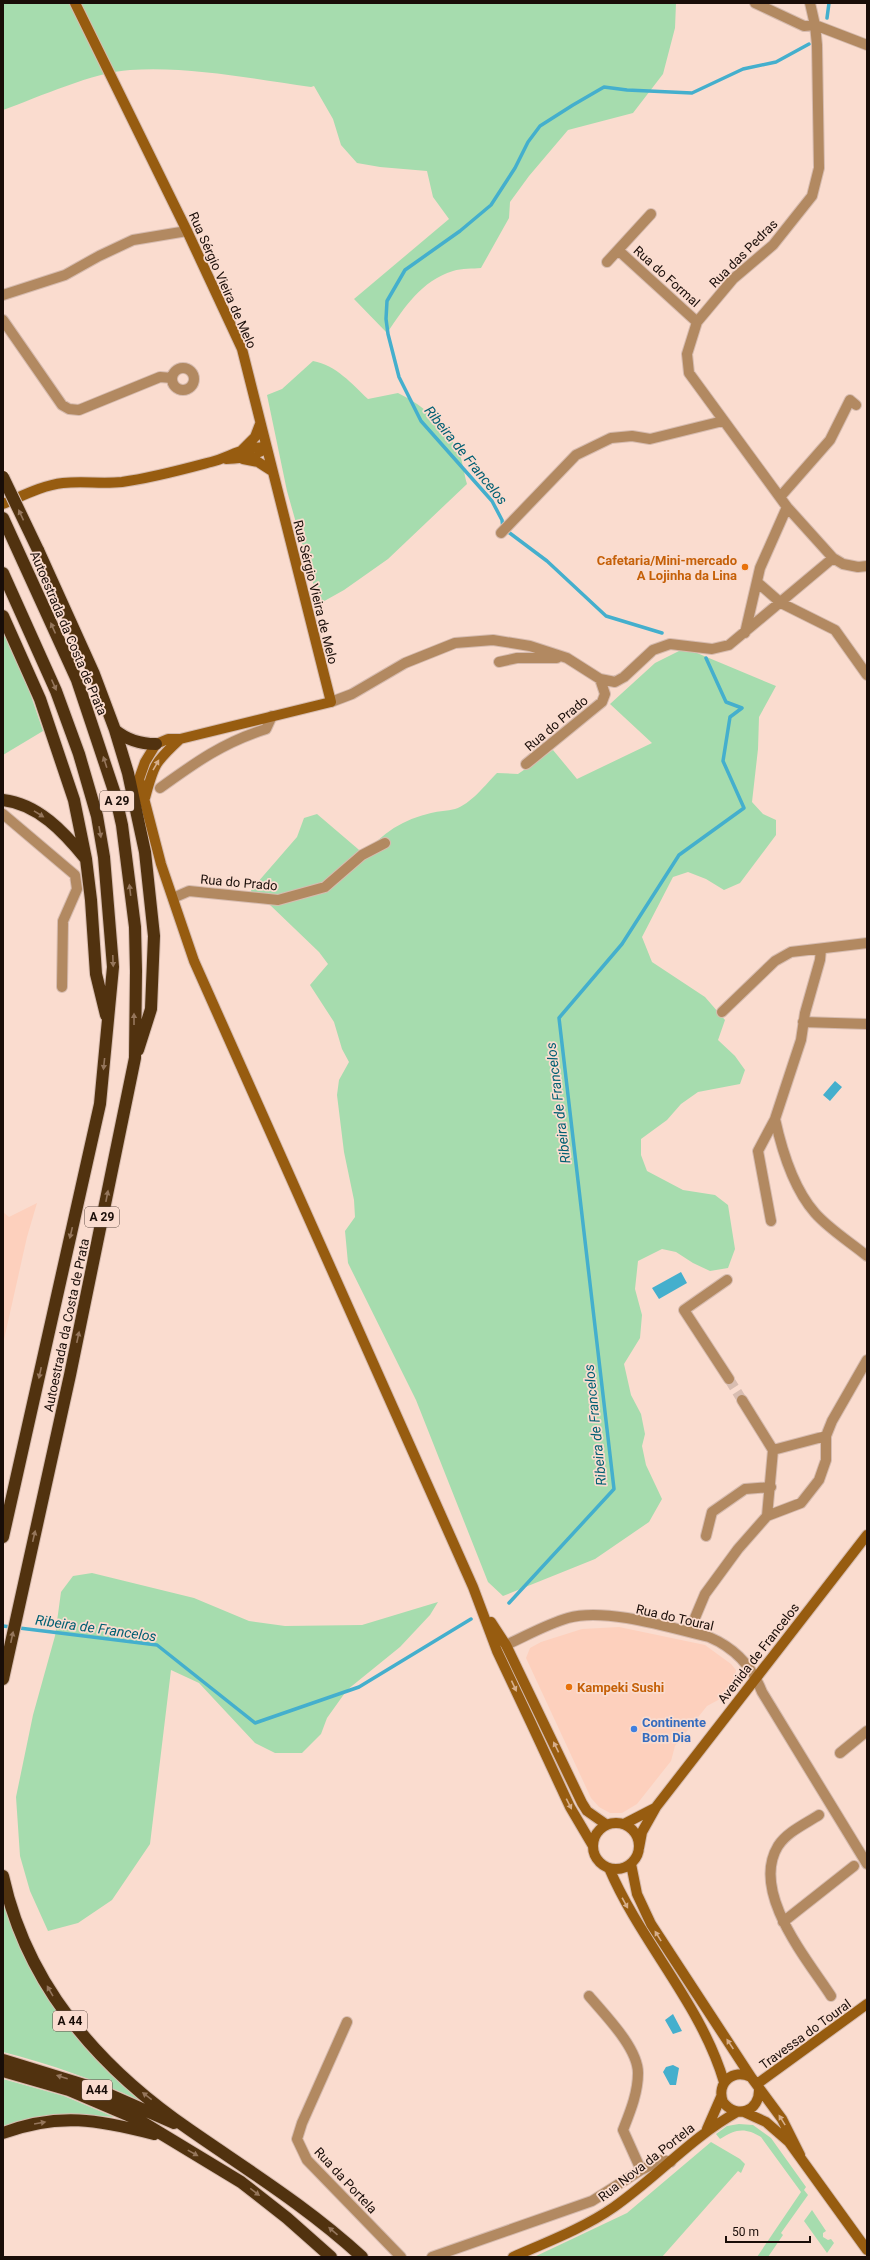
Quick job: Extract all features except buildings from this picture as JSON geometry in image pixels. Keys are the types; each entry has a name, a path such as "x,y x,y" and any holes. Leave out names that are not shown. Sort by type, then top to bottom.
{"highway":[{"name":"A 29","path":"3,477 94,674 115,730 128,773 145,852 154,936 151,1009 135,1058"},
{"name":"Autoestrada da Costa de Prata","path":"3,518 76,680 116,794 123,832 135,927 135,1058 70,1375 3,1677"},
{"name":"Autoestrada da Costa de Prata","path":"3,573 56,691 79,754 97,816 104,857 113,967 100,1104 3,1537"},
{"name":"A 29","path":"3,616 40,699 54,736 74,800 86,859 91,900 96,974 108,1026"},
{"path":"115,730 123,737 133,741 156,744"},
{"path":"3,800 27,807 50,822 65,834 86,859"},
{"name":"A 44","path":"3,1876 17,1924 33,1961 52,1995 70,2021 108,2063 188,2129 301,2205 362,2257"},
{"name":"A44","path":"3,2060 94,2088 188,2129"},
{"path":"3,2071 69,2090 137,2119 241,2182 331,2257"},
{"path":"3,2133 35,2124 75,2119 119,2124 164,2136"}],"main road":[{"name":"Rua Sérgio Vieira de Melo","path":"75,3 187,231 242,349 331,702"},
{"path":"242,454 255,437 260,424"},
{"path":"3,504 32,491 62,482 120,482 157,476 242,454 256,446 266,448"},
{"path":"242,454 272,471"},
{"path":"331,702 180,739 168,739 156,744 145,762 139,779 140,789 146,798 161,864 194,961 482,1608 497,1650 570,1807 593,1846 597,1860 609,1868 620,1869 631,1864 635,1860 639,1848 636,1834 624,1824 613,1823 607,1825 597,1833 593,1846"},
{"path":"146,798 149,779 156,762 180,739"},
{"name":"Avenida de Francelos","path":"639,1848 642,1832 656,1807 867,1535"},
{"path":"482,1608 506,1645 582,1803 588,1811 607,1825"},
{"name":"Avenida de Francelos","path":"624,1824 656,1807"},
{"path":"631,1864 637,1894 643,1909 659,1937 782,2120 800,2155 867,2250"},
{"path":"609,1868 628,1910 690,2008 713,2048 724,2082 721,2097 727,2107 754,2115 774,2128 800,2155"},
{"name":"Travessa do Toural","path":"756,2083 866,2004"},
{"path":"724,2082 734,2075 746,2074 756,2083 760,2095 755,2106 740,2112"},
{"name":"Rua Nova da Portela","path":"707,2130 721,2097"},
{"name":"Rua Nova da Portela","path":"513,2257 552,2240 613,2207 671,2162 707,2130 740,2112"}],"street":[{"path":"755,3 804,26 815,25 867,45"},
{"name":"Rua das Pedras","path":"810,3 815,25 819,168 812,196 773,245 732,279 697,322 687,354 689,373 787,507 833,558 843,564 858,567 867,566"},
{"name":"Rua do Formal","path":"606,262 651,214"},
{"path":"3,295 64,275 133,240 187,231"},
{"name":"Rua do Formal","path":"618,250 697,322"},
{"path":"3,320 62,405 69,409 79,410 160,377 172,378"},
{"path":"780,497 830,440 850,400 856,405"},
{"path":"504,529 576,455 611,438 632,436 650,439 723,421"},
{"path":"745,633 760,568 787,507"},
{"path":"331,702 352,694 405,663 455,644 493,640 530,646 566,658 600,679 615,682 624,677 653,650 670,644 712,649 729,645 833,558"},
{"path":"757,582 781,603 836,630 867,675"},
{"path":"499,662 517,658 566,658"},
{"name":"Rua do Prado","path":"526,764 602,702 605,694 600,679"},
{"path":"160,788 213,750 245,736 266,729 272,716"},
{"path":"3,814 75,875 77,889 64,921 62,987"},
{"name":"Rua do Prado","path":"173,898 189,890 278,900 325,887 362,856 385,843"},
{"path":"722,1012 775,961 791,952 867,943"},
{"path":"771,1221 758,1151 775,1120 801,1040 803,1022 820,960 821,948"},
{"path":"803,1022 867,1024"},
{"path":"775,1120 779,1139 800,1191 815,1213 867,1256"},
{"path":"727,1280 684,1310 729,1379"},
{"path":"689,1632 705,1594 738,1549 767,1516 801,1502 819,1480 826,1460 826,1436 832,1421 867,1360"},
{"path":"742,1400 773,1450 771,1487 767,1516"},
{"path":"773,1450 826,1436"},
{"path":"706,1536 712,1512 745,1489 771,1487"},
{"name":"Rua do Toural","path":"506,1645 568,1618 587,1615 645,1622 689,1632 718,1641 744,1660 756,1677 762,1692 867,1864"},
{"path":"840,1753 867,1731"},
{"path":"819,1814 787,1836 778,1847 771,1866 771,1883 783,1922 831,1996"},
{"path":"783,1922 854,1866"},
{"path":"589,1996 630,2047 638,2072 635,2098 623,2130 641,2170"},
{"name":"Rua da Portela","path":"347,2022 302,2123 297,2139 307,2160 401,2257"},
{"path":"432,2257 592,2201 641,2170 662,2160 671,2162"}],"shaded area":[{"path":"37,1203 27,1237 3,1344 3,1212 9,1217"},
{"path":"619,1627 705,1645 731,1664 736,1670 734,1681 720,1699 707,1706 675,1746 671,1761 637,1804 622,1813 610,1813 599,1807 591,1798 526,1658 530,1648 541,1642 582,1629"}],"green space":[{"path":"3,3 676,3 675,28 663,74 633,113 568,130 529,176 510,202 509,218 481,268 456,270 442,275 432,281 407,305 387,333 354,299 449,219 433,197 427,171 380,167 357,163 341,145 333,119 314,86 311,87 244,77 175,70 130,70 100,75 83,80 3,110"},
{"path":"313,361 321,363 336,371 350,381 368,399 398,393 408,398 426,411 448,434 454,443 459,453 467,484 388,559 344,590 319,604 287,491 267,395 282,389"},
{"path":"3,632 27,684 43,731 3,755"},
{"path":"685,648 776,686 759,717 758,749 752,802 763,814 776,820 776,835 740,883 724,890 706,879 688,872 673,877 642,937 652,962 705,997 725,1020 718,1040 735,1056 745,1070 740,1084 698,1092 681,1104 667,1120 641,1139 641,1155 647,1171 683,1190 715,1195 728,1205 735,1249 728,1268 710,1271 693,1263 676,1252 662,1249 638,1261 635,1289 642,1315 640,1338 624,1364 631,1395 641,1414 645,1434 642,1446 646,1465 662,1499 649,1522 595,1559 503,1596 488,1582 416,1400 348,1263 345,1231 355,1217 354,1200 344,1152 337,1095 339,1080 349,1062 342,1049 334,1022 310,985 328,964 319,952 269,904 253,900 251,890 297,837 304,818 317,814 365,855 378,840 402,823 434,812 461,807 478,794 497,773 518,774 553,750 577,779 652,743 610,704 655,663"},
{"path":"92,1573 194,1598 249,1621 285,1626 362,1625 438,1602 430,1615 400,1647 347,1690 327,1718 321,1734 302,1753 275,1753 255,1743 199,1683 171,1670 150,1844 112,1900 78,1923 48,1931 30,1891 20,1856 16,1797 33,1715 55,1636 61,1592 73,1576"},
{"path":"3,1897 18,1939 36,1980 52,2005 83,2044 143,2102 74,2074 3,2052"},
{"path":"3,2079 64,2096 114,2117 74,2114 44,2116 3,2128"},
{"path":"739,2124 753,2125 771,2138 806,2187 804,2190 808,2195 781,2233 783,2235 768,2257 757,2257 801,2192 761,2137 750,2132 740,2130 730,2133 720,2139 716,2134 727,2126"},
{"path":"711,2142 740,2159 745,2164 741,2173 738,2171 662,2257 534,2257 627,2213"},
{"path":"812,2210 826,2231 823,2233 823,2237 828,2240 831,2239 834,2243 827,2253 804,2221"}],"water":[{"path":"835,1081 842,1087 830,1101 823,1095"},
{"path":"681,1272 687,1283 659,1299 652,1288"},
{"path":"673,2014 682,2031 673,2034 665,2020"},
{"path":"673,2065 679,2068 676,2085 670,2085 663,2072 666,2067"}],"waterway":[{"name":"Ribeira de Francelos","path":"827,18 829,3"},
{"name":"Ribeira de Francelos","path":"662,633 606,616 547,561 503,528 502,520 492,501 421,421 399,377 388,334 386,319 387,301 405,270 460,231 491,205 515,168 528,142 540,126 573,105 604,87 627,90 692,93 743,69 776,62 809,44"},
{"name":"Ribeira de Francelos","path":"509,1603 614,1489 559,1018 622,944 679,855 744,808 723,761 730,717 742,708 726,702 706,658"},
{"name":"Ribeira de Francelos","path":"3,1626 157,1645 255,1723 359,1687 471,1619"}],"tunnel":[{"path":"729,1379 742,1400"}],"place":[{"name":"Cafetaria/Mini-mercado A Lojinha da Lina","path":"745,567"},
{"name":"Kampeki Sushi","path":"569,1687"},
{"name":"Continente Bom Dia","path":"634,1729"}]}
